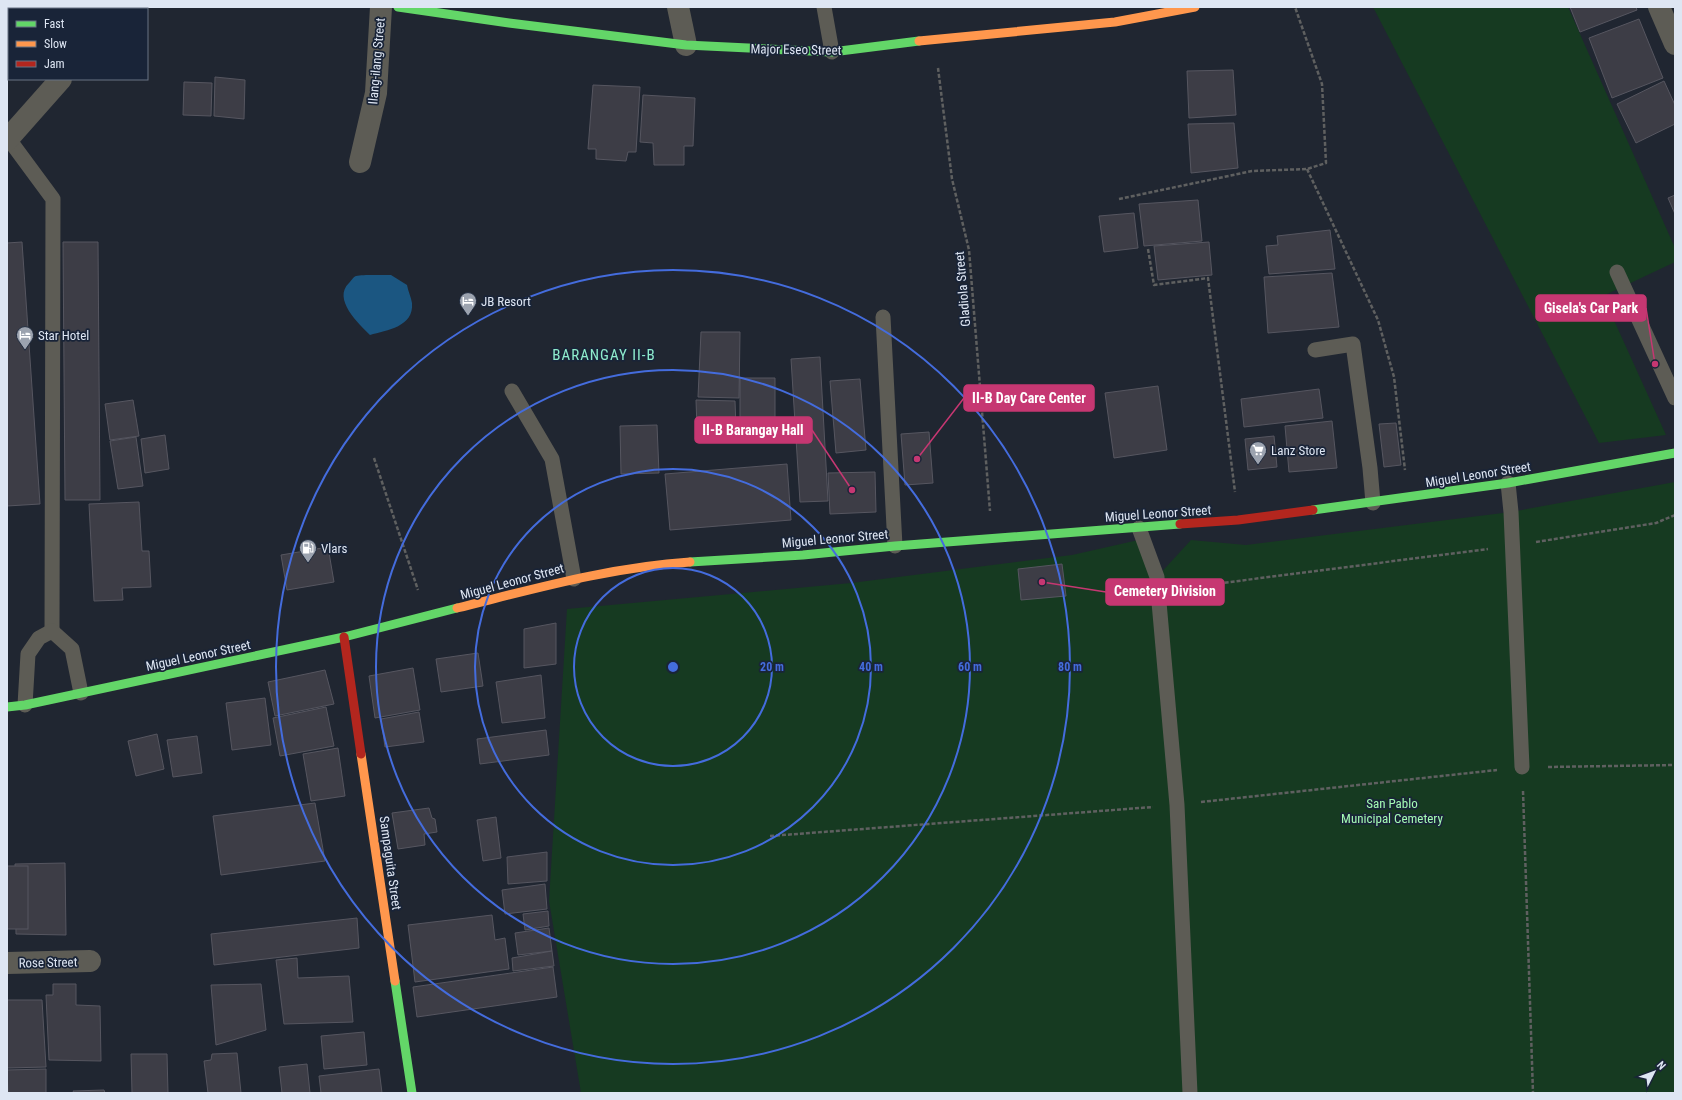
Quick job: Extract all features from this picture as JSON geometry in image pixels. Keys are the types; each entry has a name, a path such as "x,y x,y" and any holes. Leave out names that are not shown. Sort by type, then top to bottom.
{"street":[{"name":"Ilang-ilang Street","path":"360,162 376,93 381,7"},
{"name":"Major Eseo Street","path":"398,7 509,23 686,44 832,52 1115,22 1194,7"},
{"path":"678,7 686,44"},
{"path":"1659,7 1675,44"},
{"path":"8,139 60,80"},
{"name":"Miguel Leonor Street","path":"7,707 25,705 344,637 574,579 659,564 803,555 895,546 1238,520 1508,483 1675,453"},
{"name":"Sampaguita Street","path":"344,637 412,1093"},
{"name":"Rose Street","path":"7,963 90,961"}],"lane":[{"path":"824,7 832,52"},
{"path":"8,139 53,199 52,631 72,649 81,693"},
{"path":"1617,272 1675,398"},
{"path":"883,317 895,546"},
{"path":"1316,350 1353,344 1370,468 1373,502"},
{"path":"512,391 552,459 574,579"},
{"path":"1508,483 1522,767"},
{"path":"1139,528 1157,577 1178,805 1190,1093"},
{"path":"25,705 28,654 39,638 52,631"}],"path":[{"path":"1119,199 1252,171 1307,169 1326,163 1322,84 1295,7"},
{"name":"Gladiola Street","path":"935,40 952,179 969,250 992,539"},
{"path":"1148,249 1154,286 1208,278 1238,520"},
{"path":"374,458 427,617"},
{"path":"1158,591 1512,546 1656,523 1675,515"},
{"path":"770,836 1178,805 1522,767 1675,765"},
{"path":"1522,767 1533,1093"}],"green space":[{"path":"1373,7 1568,7 1675,248 1675,262 1603,296 1666,435 1599,443"},
{"name":"San Pablo Municipal Cemetery","path":"1675,482 1675,1093 581,1093 549,901 567,609 851,583 1072,555 1143,539 1157,577 1191,540 1246,545 1511,512"}],"water":[{"path":"359,275 391,275 407,285 412,303 409,317 398,326 370,335 354,318 345,304 345,289 354,277"}],"building":[{"path":"1570,7 1636,7 1637,10 1580,32"},
{"path":"1639,19 1663,78 1612,98 1589,38"},
{"path":"1233,70 1236,115 1189,118 1187,71"},
{"path":"215,77 245,80 244,119 214,116"},
{"path":"1664,81 1675,105 1675,124 1636,143 1617,104"},
{"path":"184,82 212,83 211,116 183,115"},
{"path":"593,85 640,87 636,152 628,152 626,161 596,159 596,149 588,149"},
{"path":"643,95 695,98 693,146 684,146 684,165 654,165 653,143 640,142"},
{"path":"1234,123 1238,168 1191,173 1188,124"},
{"path":"1675,195 1675,214 1668,198"},
{"path":"1198,200 1202,241 1144,246 1139,204"},
{"path":"1134,213 1138,248 1104,252 1099,216"},
{"path":"1330,230 1335,269 1269,274 1266,246 1278,245 1277,236"},
{"path":"22,242 40,504 7,506 7,243"},
{"path":"63,242 98,242 100,500 65,500"},
{"path":"1209,242 1212,275 1158,280 1154,246"},
{"path":"1332,273 1339,327 1268,333 1264,277"},
{"path":"701,332 740,332 739,398 698,397"},
{"path":"820,357 828,501 800,502 791,359"},
{"path":"740,378 775,378 775,434 740,436"},
{"path":"860,379 866,450 836,453 830,381"},
{"path":"1158,386 1167,450 1114,458 1105,393"},
{"path":"1319,389 1323,418 1244,427 1241,399"},
{"path":"133,400 139,436 110,440 105,404"},
{"path":"696,400 735,401 736,428 697,428"},
{"path":"1332,421 1337,468 1289,472 1285,426"},
{"path":"1396,423 1401,465 1384,467 1379,424"},
{"path":"657,425 659,473 621,474 620,426"},
{"path":"929,432 933,483 905,485 901,434"},
{"path":"165,435 169,469 145,473 141,439"},
{"path":"1274,436 1277,467 1248,470 1245,439"},
{"path":"136,437 143,486 118,489 110,441"},
{"path":"787,464 791,520 670,530 665,474"},
{"path":"875,472 876,512 830,514 828,473"},
{"path":"139,502 142,551 149,551 151,587 122,588 123,600 94,601 89,504"},
{"path":"328,547 334,582 287,590 281,555"},
{"path":"1062,564 1066,596 1021,600 1018,569"},
{"path":"556,623 556,664 524,668 524,629"},
{"path":"478,653 483,686 441,692 436,659"},
{"path":"413,668 420,710 375,718 369,676"},
{"path":"325,670 334,704 275,716 268,682"},
{"path":"541,675 545,718 502,723 496,682"},
{"path":"265,698 271,745 232,750 226,703"},
{"path":"326,707 334,746 280,756 273,718"},
{"path":"419,712 424,742 385,747 381,719"},
{"path":"546,730 549,755 480,764 477,739"},
{"path":"157,734 164,769 136,776 128,741"},
{"path":"197,736 202,773 173,777 167,740"},
{"path":"338,748 345,796 311,801 303,754"},
{"path":"315,803 325,861 221,875 213,816"},
{"path":"429,808 432,818 435,819 437,832 424,834 425,845 398,849 392,813"},
{"path":"496,817 501,858 483,861 477,820"},
{"path":"547,852 547,881 508,884 507,857"},
{"path":"65,863 66,935 16,934 15,864"},
{"path":"7,866 28,866 28,929 7,929"},
{"path":"545,884 547,909 505,914 502,890"},
{"path":"548,911 549,926 525,930 523,914"},
{"path":"492,915 495,940 505,938 509,969 415,982 408,925"},
{"path":"357,918 359,948 214,965 211,934"},
{"path":"549,928 552,951 518,955 515,933"},
{"path":"552,951 554,966 513,971 512,958"},
{"path":"297,958 298,978 349,976 353,1022 284,1024 276,960"},
{"path":"553,967 557,997 417,1017 413,987"},
{"path":"53,984 76,984 76,1005 100,1006 101,1061 49,1060 46,995 53,995"},
{"path":"261,984 266,1030 216,1045 211,985"},
{"path":"7,1000 42,1000 46,1067 7,1068"},
{"path":"364,1032 367,1065 324,1069 321,1036"},
{"path":"237,1053 241,1093 208,1093 204,1061 211,1060 212,1054"},
{"path":"131,1054 167,1054 168,1093 132,1093"},
{"path":"307,1064 310,1093 282,1093 279,1067"},
{"path":"46,1069 46,1093 8,1093 7,1070"},
{"path":"379,1069 382,1093 321,1093 319,1076"},
{"path":"104,1090 105,1093 74,1093 73,1091"}],"traffic: fast":[{"path":"398,7 509,23 686,45 832,52 919,41"},
{"path":"1313,510 1508,483 1675,453"},
{"path":"690,562 803,555 895,546 1180,524"},
{"path":"7,707 25,705 344,637 457,608"},
{"path":"395,981 412,1093"}],"traffic: slow":[{"path":"919,41 1115,22 1195,7"},
{"path":"457,608 544,586 602,574 690,562"},
{"path":"361,754 395,981"}],"traffic: jam":[{"path":"1180,524 1238,520 1313,510"},
{"path":"344,637 361,754"}],"place":[{"name":"JB Resort","path":"468,316"},
{"name":"Star Hotel","path":"25,350"},
{"name":"Gisela's Car Park","path":"1655,364"},
{"name":"II-B Day Care Center","path":"917,459"},
{"name":"Lanz Store","path":"1258,465"},
{"name":"II-B Barangay Hall","path":"852,490"},
{"name":"Vlars","path":"308,563"},
{"name":"Cemetery Division","path":"1042,582"}],"district":[{"name":"BARANGAY II-B","path":"604,355"}]}
